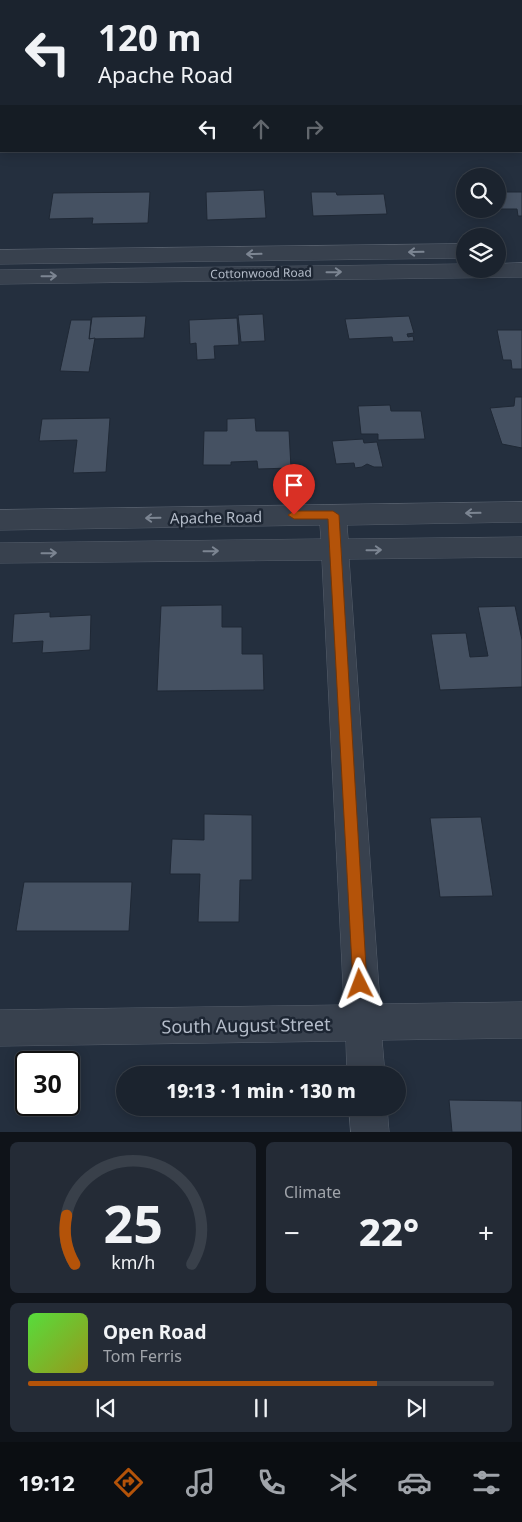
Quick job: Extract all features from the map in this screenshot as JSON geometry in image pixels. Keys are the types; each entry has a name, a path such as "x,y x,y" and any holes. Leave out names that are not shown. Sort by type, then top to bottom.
{"street":[{"name":"Cottonwood Road","path":"0,256 456,251"},
{"path":"506,251 522,251"},
{"name":"Cottonwood Road","path":"0,276 522,270"},
{"name":"Apache Road","path":"0,520 522,512"},
{"path":"333,515 365,1066"},
{"path":"0,553 522,547"},
{"name":"South August Street","path":"0,1028 522,1020"},
{"path":"369,1116 370,1132"}],"building":[{"path":"264,190 266,218 207,220 206,192"},
{"path":"150,192 148,223 92,224 93,218 49,219 53,193"},
{"path":"311,192 336,192 337,195 384,194 387,214 313,216"},
{"path":"506,192 522,192 522,216 518,216 517,209 506,209"},
{"path":"263,314 265,341 241,342 238,315"},
{"path":"146,316 144,338 89,339 92,317"},
{"path":"409,316 414,333 407,334 408,337 413,336 414,341 393,342 392,337 349,339 345,319"},
{"path":"237,318 239,345 214,346 215,359 197,360 196,343 190,344 189,320"},
{"path":"71,320 91,320 89,339 95,338 89,372 60,371"},
{"path":"497,330 522,330 522,369 512,369 511,360 503,360"},
{"path":"515,397 522,397 522,448 502,444 490,408 514,406"},
{"path":"390,405 391,411 421,411 425,439 378,440 378,434 361,434 358,406"},
{"path":"110,418 106,472 73,473 77,440 39,441 42,419"},
{"path":"255,418 256,431 289,431 291,468 258,469 257,461 231,462 231,465 203,465 204,431 227,431 227,419"},
{"path":"363,439 364,443 377,442 383,467 374,467 367,464 355,468 354,463 336,464 332,441"},
{"path":"222,605 222,627 242,627 242,654 263,654 264,690 157,691 161,606"},
{"path":"515,606 522,640 522,687 440,690 431,634 466,633 470,657 488,656 478,607"},
{"path":"50,612 50,617 91,615 90,650 42,653 43,641 12,643 14,614"},
{"path":"204,814 252,815 252,880 240,880 239,922 198,922 200,874 170,874 172,839 204,840"},
{"path":"481,817 493,896 440,897 430,818"},
{"path":"24,882 132,882 129,931 16,931"},
{"path":"449,1100 522,1101 522,1132 452,1132"}],"route":[{"path":"294,515 333,515 360,984"}]}
